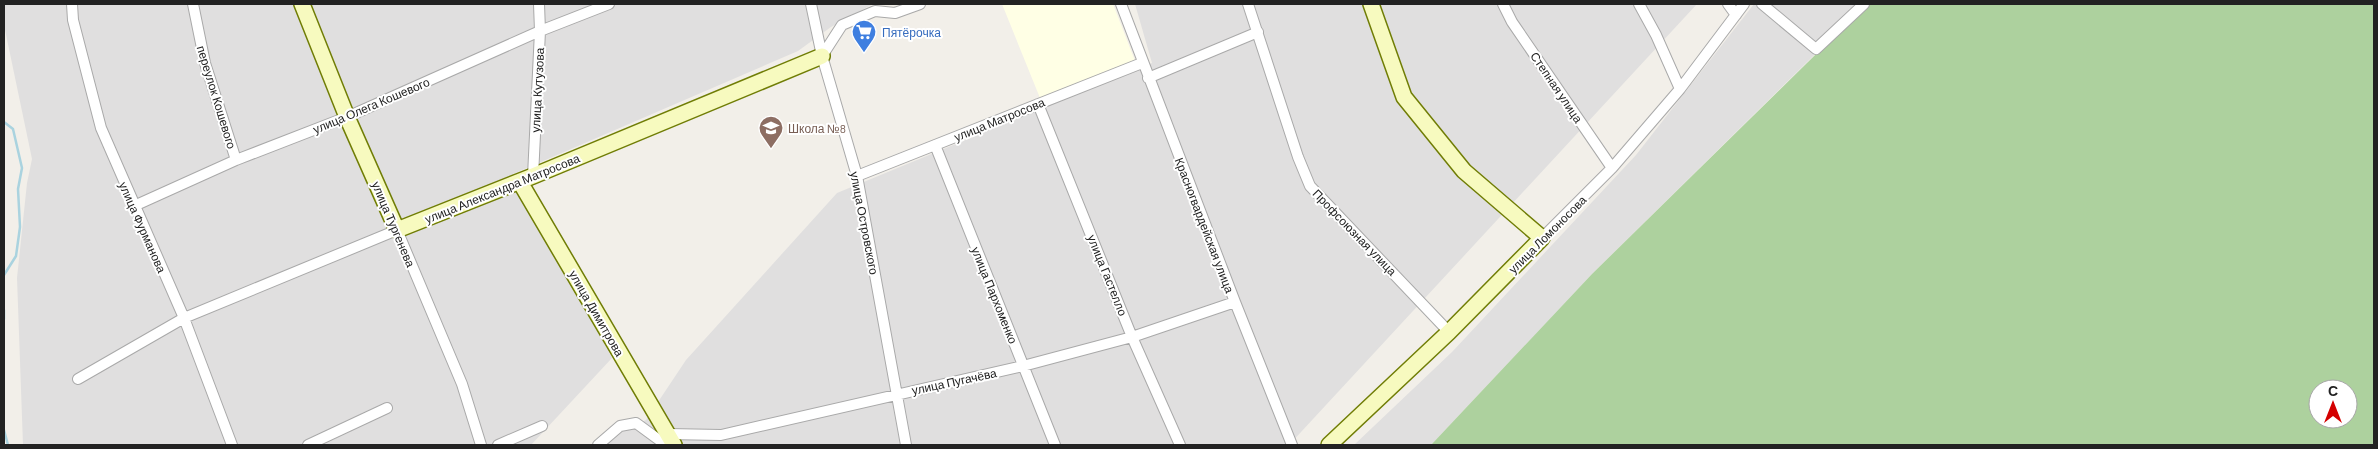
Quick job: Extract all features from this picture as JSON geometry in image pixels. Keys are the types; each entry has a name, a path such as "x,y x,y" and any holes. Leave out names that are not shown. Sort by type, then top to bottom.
{"street":[{"name":"улица Фурманова","path":"72,4 73,20 101,128 184,318 232,445"},
{"name":"переулок Кошевого","path":"193,4 205,63 236,160"},
{"name":"улица Тургенева","path":"302,4 347,117 462,384 481,445"},
{"name":"улица Кутузова","path":"526,179 540,31 539,4"},
{"name":"улица Олега Кошевого","path":"134,206 236,160 347,117 540,31 609,4"},
{"name":"улица Островского","path":"811,4 822,56 857,176 906,445"},
{"path":"822,56 842,26 875,11 895,13 920,4"},
{"name":"Красногвардейская улица","path":"1121,4 1234,302 1292,445"},
{"name":"Профсоюзная улица","path":"1248,4 1298,157 1310,186 1449,332"},
{"path":"1371,4 1404,97 1464,171 1542,238"},
{"name":"Степная улица","path":"1503,4 1512,22 1612,168"},
{"path":"1639,4 1656,35 1680,89"},
{"path":"1728,4 1736,15"},
{"name":"улица Ломоносова","path":"1329,445 1449,332 1612,168 1680,89 1744,4"},
{"path":"1762,4 1816,49 1864,4"},
{"path":"1148,78 1258,32"},
{"name":"улица Александра Матросова","path":"78,379 184,318 822,56"},
{"name":"улица Матросова","path":"857,176 1142,62"},
{"name":"улица Гастелло","path":"1038,104 1132,337 1180,445"},
{"name":"улица Пархоменко","path":"935,145 1055,445"},
{"name":"улица Димитрова","path":"526,179 669,442"},
{"name":"улица Пугачёва","path":"669,442 721,435 1023,366 1132,337 1234,302"},
{"path":"308,445 387,408"},
{"path":"598,445 620,426 636,423 669,442"},
{"path":"498,445 542,426"}],"shaded area":[{"path":"4,4 873,4 831,27 798,51 513,174 612,358 531,445 23,445 17,278 27,183 32,159 4,25"},
{"path":"1002,4 1113,4 1135,61 1040,98"},
{"path":"1135,4 1697,4 1289,445 592,445 646,420 686,360 837,193 1152,63"},
{"path":"1754,4 1863,4 1861,9 1592,274 1431,445 1354,445 1452,352 1636,155"}],"green space":[{"path":"1867,4 2374,4 2374,445 1431,445 1592,274"}],"waterway":[{"path":"4,122 13,129 22,168 18,189 20,227 16,256 4,275"},
{"path":"4,310 4,319"},
{"path":"4,430 8,445"}],"place":[{"name":"Пятёрочка","path":"864,53"},
{"name":"Школа №8","path":"771,149"}]}
